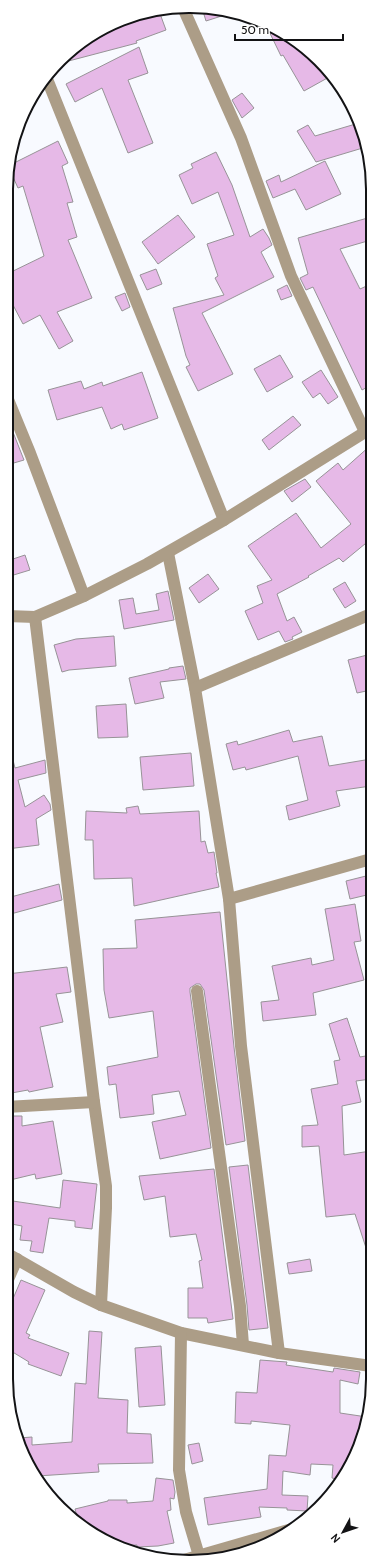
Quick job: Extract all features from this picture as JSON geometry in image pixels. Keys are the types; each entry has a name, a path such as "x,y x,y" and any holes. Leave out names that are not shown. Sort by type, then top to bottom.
{"street":[{"path":"185,13 241,138 291,276 366,426"},
{"path":"49,83 224,520"},
{"path":"13,412 84,596"},
{"path":"13,616 35,617 84,596 168,552 224,520 366,431"},
{"path":"168,552 196,688 229,900 240,1046 279,1353"},
{"path":"196,688 366,616"},
{"path":"35,617 94,1102 106,1186 101,1305"},
{"path":"229,900 366,861"},
{"path":"197,991 238,1298 243,1346"},
{"path":"13,1107 94,1102"},
{"path":"13,1257 74,1292 101,1305 181,1333 279,1353 366,1365"},
{"path":"13,1268 17,1259"},
{"path":"181,1333 179,1470 186,1512 198,1555"},
{"path":"216,1553 270,1536"}],"building":[{"path":"204,13 222,16 206,21"},
{"path":"161,15 166,30 136,41 137,43 69,61 82,49 111,31 133,22"},
{"path":"269,32 297,49 327,78 304,91 283,55 281,56"},
{"path":"139,47 148,73 128,80 153,143 128,153 102,88 75,102 66,84"},
{"path":"242,93 254,108 242,118 232,100"},
{"path":"308,125 315,136 354,125 361,148 316,162 297,131"},
{"path":"58,141 68,163 62,166 73,202 67,203 77,237 68,240 92,298 57,312 73,341 59,349 40,315 23,324 13,305 13,271 44,256 23,186 18,188 13,177 15,162"},
{"path":"216,152 232,185 250,237 263,229 269,238 272,245 261,252 274,277 202,313 233,374 198,391 186,367 190,365 186,356 173,308 224,295 215,278 218,276 207,244 234,235 218,192 192,204 179,175 193,168 191,164"},
{"path":"325,161 341,194 306,210 295,189 273,198 266,181 279,175 281,182"},
{"path":"178,215 195,237 158,264 142,242"},
{"path":"366,218 366,241 340,249 360,289 366,286 366,388 362,390 313,287 306,290 300,278 308,274 298,238"},
{"path":"156,269 162,284 147,290 140,275"},
{"path":"287,285 292,296 281,300 277,290"},
{"path":"125,293 130,307 122,311 115,297"},
{"path":"280,355 293,377 267,392 254,369"},
{"path":"321,370 338,397 328,404 320,393 313,398 302,382"},
{"path":"142,372 158,418 124,430 122,424 111,429 102,407 57,420 48,390 81,381 84,389 102,382 103,386"},
{"path":"293,416 301,425 269,450 262,440"},
{"path":"13,432 24,460 13,463"},
{"path":"366,449 366,543 343,562 339,558 308,576 309,577 277,594 287,621 294,617 302,632 292,637 293,639 285,642 279,631 258,640 245,611 263,603 257,586 272,580 248,546 296,513 321,548 351,524 316,481 338,463 343,470"},
{"path":"305,479 311,487 292,502 284,491"},
{"path":"25,555 30,570 13,575 13,559"},
{"path":"208,574 219,589 199,603 189,588"},
{"path":"345,582 356,601 345,608 333,589"},
{"path":"168,591 174,620 124,629 119,600 133,598 136,614 159,610 156,594"},
{"path":"114,636 116,666 69,670 62,672 54,645 76,639"},
{"path":"366,655 366,691 357,693 348,660"},
{"path":"183,666 186,679 160,682 164,698 135,704 129,678"},
{"path":"126,704 128,737 98,738 96,706"},
{"path":"289,730 293,742 322,736 329,766 366,760 366,787 336,791 340,806 289,820 286,806 308,800 298,756 246,770 245,767 233,770 226,744 237,741 238,745"},
{"path":"191,753 194,786 143,790 140,757"},
{"path":"13,760 15,768 45,760 46,773 18,780 25,807 44,795 50,804 51,810 36,819 39,845 13,848"},
{"path":"138,806 140,814 199,811 201,842 205,841 208,853 214,852 219,887 134,906 132,878 94,879 93,840 85,840 86,811 127,813 126,808"},
{"path":"366,876 366,895 350,899 346,881"},
{"path":"59,884 62,900 13,913 13,896"},
{"path":"355,904 361,941 354,942 364,980 313,993 316,1015 263,1021 261,1002 279,1000 272,966 311,958 312,965 334,960 325,909"},
{"path":"220,912 245,1141 226,1145 204,990 200,984 196,984 190,988 190,992 211,1148 160,1159 152,1122 186,1115 179,1091 152,1095 154,1114 120,1118 116,1084 109,1085 107,1067 158,1057 153,1011 109,1018 104,990 103,949 137,948 135,920"},
{"path":"67,967 71,992 56,994 63,1022 40,1027 53,1087 29,1092 28,1090 13,1093 13,973"},
{"path":"347,1018 360,1057 366,1056 366,1080 356,1081 361,1102 342,1106 344,1155 366,1152 366,1248 355,1214 326,1217 319,1146 302,1147 302,1126 318,1125 311,1089 338,1084 334,1061 340,1060 329,1024"},
{"path":"13,1116 22,1116 22,1126 53,1121 62,1174 36,1179 35,1174 13,1179"},
{"path":"248,1165 268,1328 249,1330 229,1167"},
{"path":"214,1169 233,1319 208,1323 207,1318 188,1318 188,1288 203,1288 199,1261 202,1260 196,1234 170,1237 165,1196 144,1200 139,1176"},
{"path":"63,1180 97,1184 92,1229 75,1227 75,1221 49,1218 43,1253 30,1251 32,1241 20,1240 22,1226 13,1224 13,1201 60,1208"},
{"path":"310,1259 312,1271 289,1274 287,1263"},
{"path":"21,1280 45,1290 26,1333 30,1335 28,1338 69,1353 61,1376 28,1364 29,1362 13,1352 13,1299"},
{"path":"89,1331 102,1332 98,1398 128,1400 127,1433 151,1434 153,1463 98,1464 99,1472 42,1476 31,1457 23,1438 32,1437 32,1445 72,1442 75,1383 86,1384"},
{"path":"161,1346 165,1405 139,1407 135,1348"},
{"path":"260,1360 287,1362 286,1365 333,1372 334,1368 360,1372 358,1384 340,1380 340,1413 362,1416 353,1446 335,1479 332,1478 333,1465 311,1464 310,1475 283,1471 282,1495 308,1496 306,1511 287,1510 287,1508 259,1507 261,1517 208,1525 204,1498 267,1489 269,1455 286,1456 290,1425 251,1421 251,1424 235,1423 236,1392 257,1393"},
{"path":"199,1443 203,1461 192,1464 188,1445"},
{"path":"156,1478 173,1480 175,1492 174,1499 170,1498 171,1510 167,1511 174,1543 158,1546 137,1547 137,1545 131,1545 111,1537 91,1525 76,1514 75,1509 108,1500 127,1500 127,1503 153,1501"}]}
